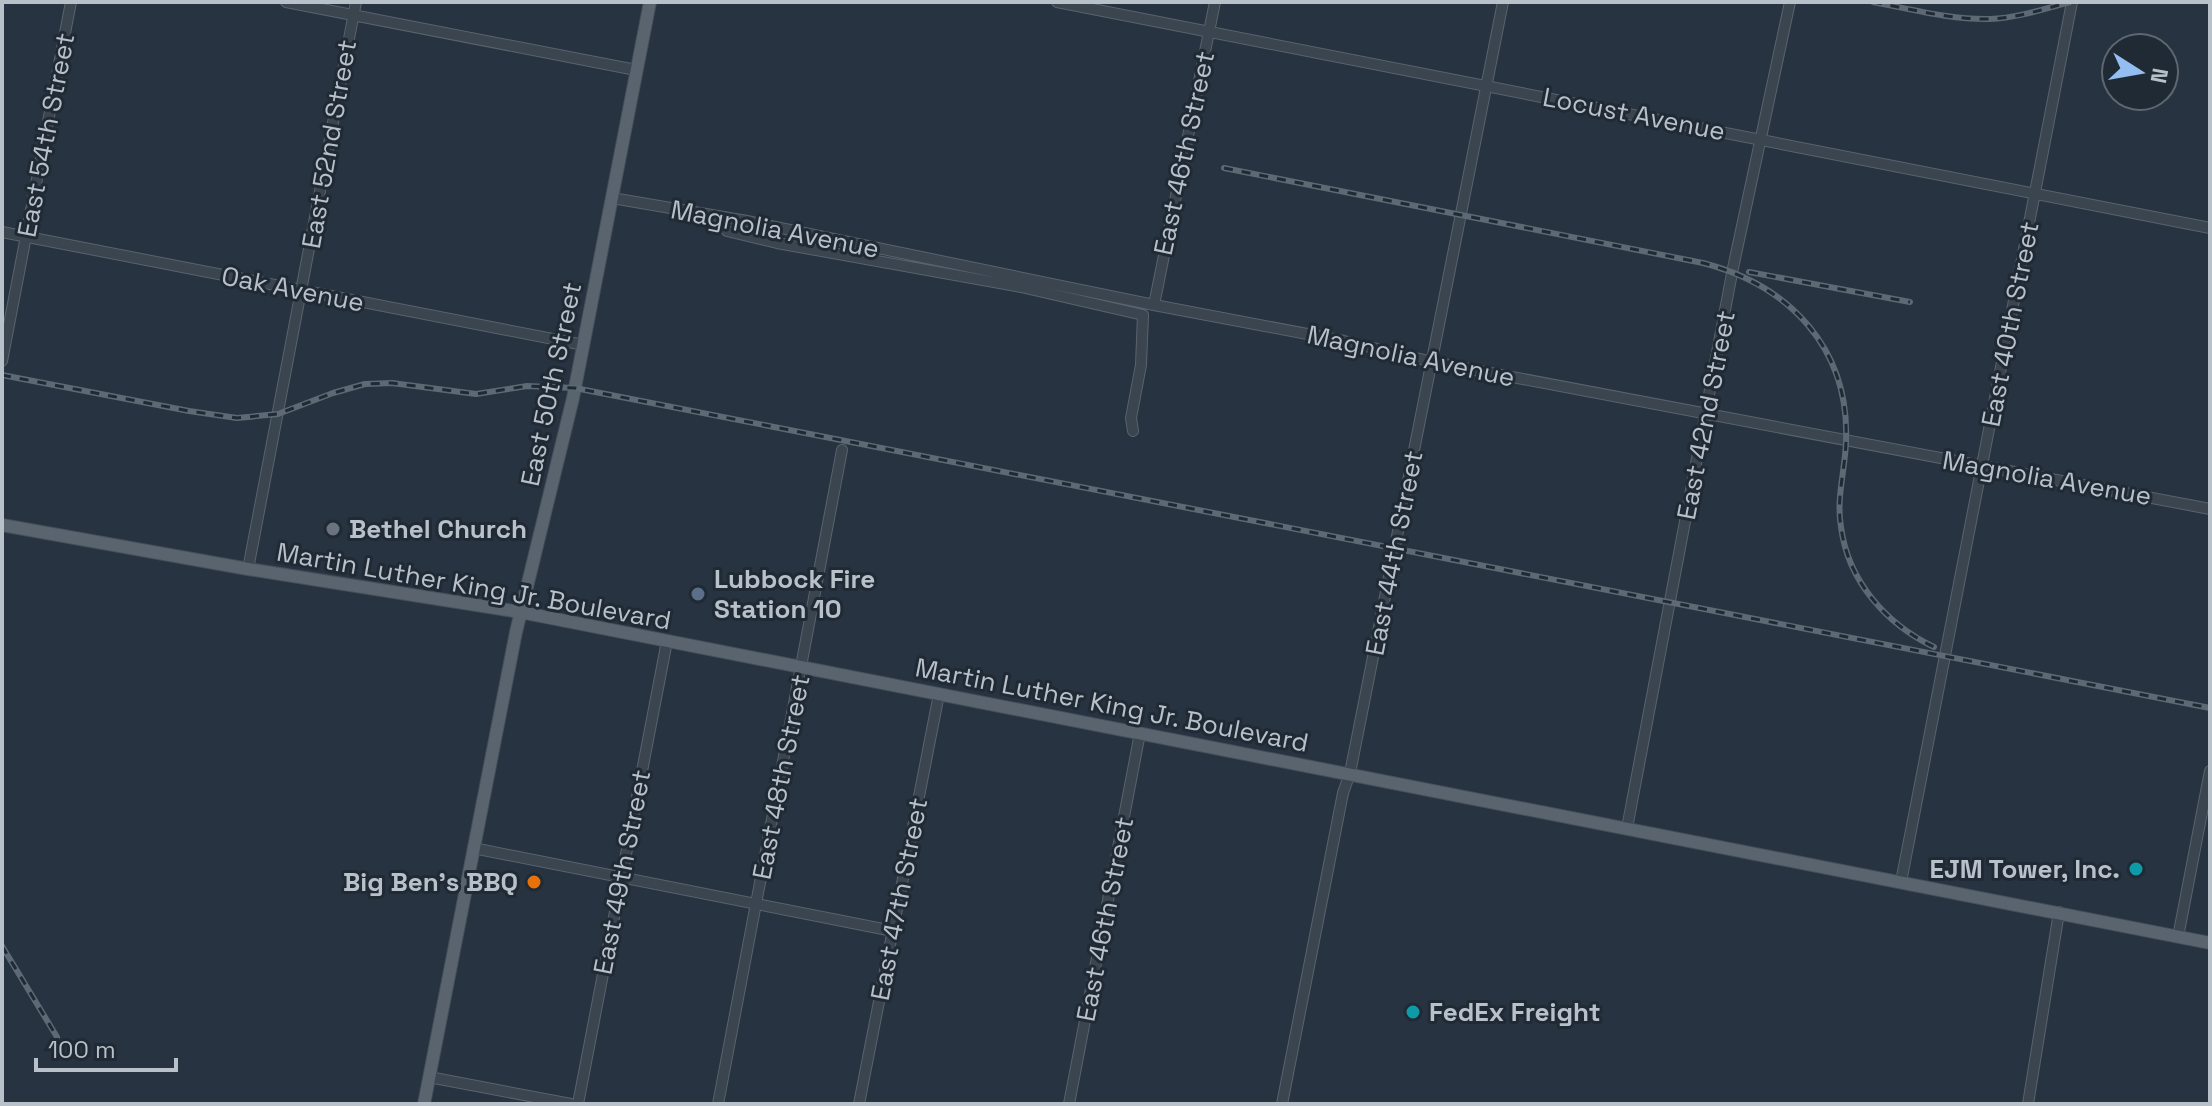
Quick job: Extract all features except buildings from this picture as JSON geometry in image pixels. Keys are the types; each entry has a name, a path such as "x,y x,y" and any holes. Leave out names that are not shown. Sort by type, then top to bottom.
{"main road":[{"name":"East 50th Street","path":"424,1104 520,612 584,345 650,2"},
{"name":"Martin Luther King Jr. Boulevard","path":"2,525 248,569 520,612 2210,943"}],"street":[{"name":"East 54th Street","path":"2,361 71,2"},
{"path":"286,2 636,70"},
{"name":"East 52nd Street","path":"248,569 356,2"},
{"name":"Locust Avenue","path":"1057,2 2210,228"},
{"name":"East 46th Street","path":"1154,305 1215,2"},
{"name":"East 44th Street","path":"1282,1104 1503,2"},
{"name":"East 42nd Street","path":"1627,828 1733,268 1790,2"},
{"name":"East 40th Street","path":"1901,882 2072,2"},
{"name":"Magnolia Avenue","path":"612,198 747,221 1344,341 1433,362 2210,509"},
{"path":"727,231 777,243 1021,287 1143,315 1141,365 1131,418 1133,431"},
{"name":"Oak Avenue","path":"2,232 584,345"},
{"name":"East 48th Street","path":"718,1104 842,450"},
{"name":"East 49th Street","path":"578,1104 667,641"},
{"name":"East 47th Street","path":"859,1104 939,694"},
{"name":"East 46th Street","path":"1069,1104 1140,733"},
{"path":"2178,937 2210,771"},
{"path":"473,848 893,931"},
{"path":"2028,1104 2059,912"},
{"path":"429,1077 571,1104"}],"railway":[{"path":"1873,2 1975,19 2020,15 2070,2"},
{"path":"1224,168 1703,263 1734,273 1762,287 1787,305 1808,326 1825,350 1837,377 1845,408 1846,442 1840,516 1845,547 1852,565 1861,583 1885,613 1934,647"},
{"path":"1749,272 1910,302"},
{"path":"2,375 237,418 278,414 365,384 392,383 476,394 527,386 575,388 2210,708"},
{"path":"2,946 57,1037"}],"place":[{"name":"Bethel Church","path":"333,529"},
{"name":"Lubbock Fire Station 10","path":"698,594"},
{"name":"EJM Tower, Inc.","path":"2136,869"},
{"name":"Big Ben's BBQ","path":"534,882"},
{"name":"FedEx Freight","path":"1413,1012"}]}
